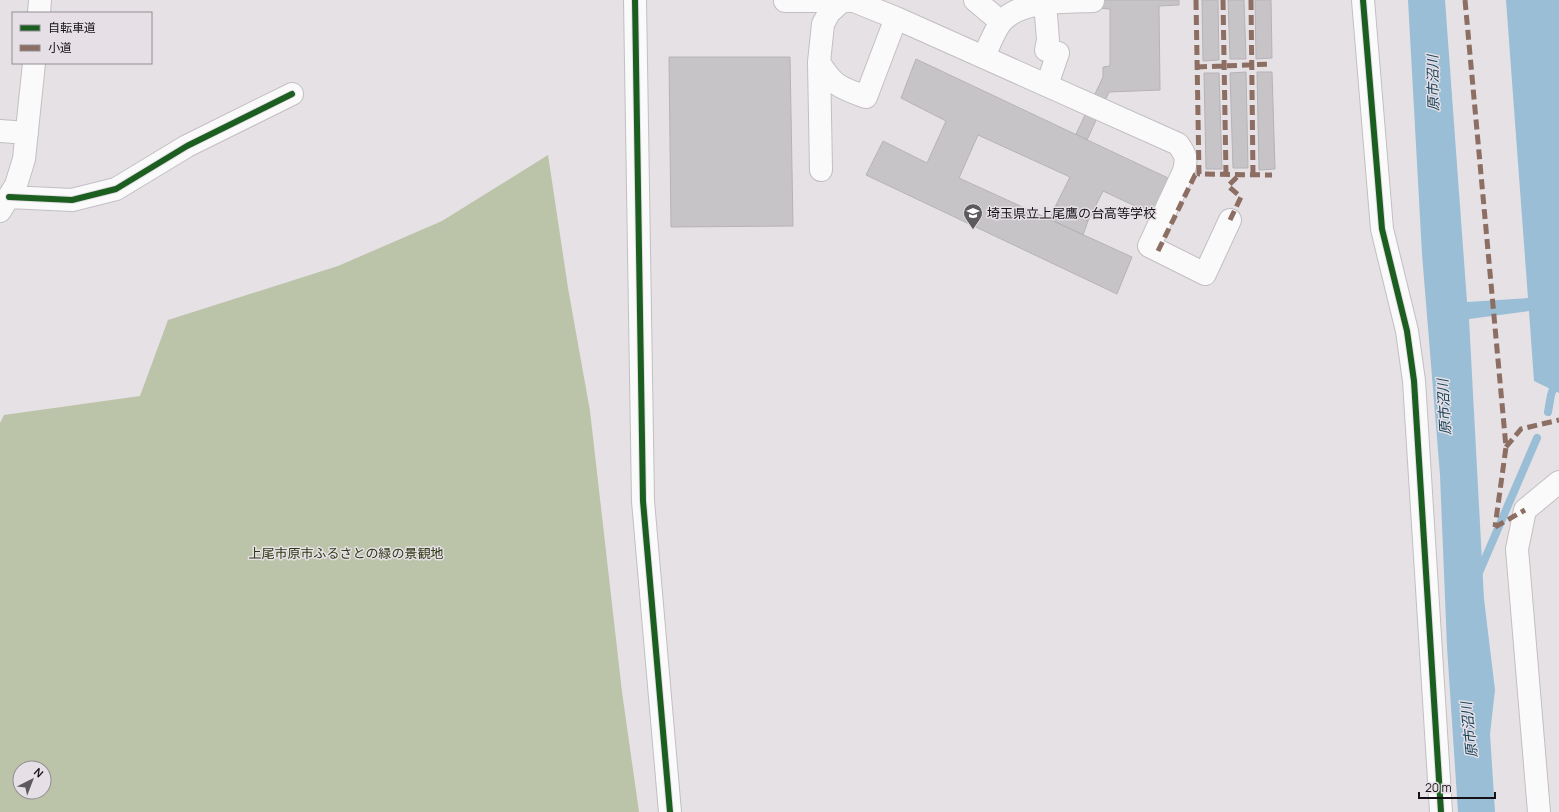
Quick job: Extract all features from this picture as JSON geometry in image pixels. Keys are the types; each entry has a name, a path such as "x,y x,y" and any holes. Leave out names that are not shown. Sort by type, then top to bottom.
{"street":[{"path":"39,12 40,0"},
{"path":"635,0 643,501 670,812"},
{"path":"1363,0 1382,229 1407,331 1414,381 1441,812"},
{"path":"786,1 850,1 896,18 1178,144 1184,152 1187,160 1184,171 1149,246 1205,274 1230,220"},
{"path":"821,170 819,62 823,24 829,13 850,1"},
{"path":"984,57 1001,22 1020,3 1093,1"},
{"path":"981,2 1001,22"},
{"path":"1045,2 1048,40 1046,50 1058,53 1047,85"},
{"path":"819,62 827,76 840,87 866,96 896,18"},
{"path":"4,204 16,185 24,159 34,64"},
{"path":"4,204 72,200 116,189 187,146 292,94"},
{"path":"0,131 27,133"},
{"path":"1539,812 1517,549 1525,510 1559,482"}],"green space":[{"name":"上尾市原市ふるさとの緑の景観地","path":"548,155 568,288 590,411 622,692 639,812 0,812 0,423 4,415 140,396 168,320 338,266 442,221"}],"water":[{"name":"原市沼川","path":"1408,0 1445,0 1467,302 1528,298 1506,0 1559,0 1559,393 1534,381 1529,311 1469,319 1484,599 1495,690 1490,734 1495,812 1458,812 1447,647 1440,475 1422,254"}],"building":[{"path":"1097,0 1179,0 1179,5 1159,6 1160,90 1109,92 1087,140 1076,134 1103,77 1103,67 1110,66 1110,9 1097,8"},
{"path":"1202,0 1218,0 1219,60 1203,61"},
{"path":"1228,0 1244,0 1246,59 1230,59"},
{"path":"1255,0 1271,0 1272,58 1256,59"},
{"path":"669,57 790,57 793,226 671,227"},
{"path":"916,59 1168,178 1152,214 1103,191 1088,221 1056,205 1070,177 978,135 959,178 1132,257 1117,294 866,175 883,141 927,163 946,121 901,98"},
{"path":"1246,72 1248,168 1233,168 1230,73"},
{"path":"1257,72 1272,72 1275,169 1259,170"},
{"path":"1204,73 1219,73 1222,169 1206,169"},
{"path":"1056,205 1088,221 1083,235 1050,219"}],"waterway":[{"path":"1548,412 1551,395 1559,371"},
{"path":"1478,575 1537,438"}],"marked path":[{"path":"1196,0 1199,174 1272,175"},
{"path":"1223,0 1226,175"},
{"path":"1251,0 1253,175"},
{"path":"1465,0 1506,447 1495,527"},
{"path":"1197,67 1271,64"},
{"path":"1158,251 1195,175 1199,174"},
{"path":"1230,220 1241,197 1228,186 1239,175"},
{"path":"1506,447 1521,429 1559,420"},
{"path":"1495,527 1525,510"}],"cycle path":[{"path":"635,0 643,501 670,812"},
{"path":"1363,0 1382,229 1407,331 1414,381 1441,812"},
{"path":"9,197 72,200 116,189 187,146 292,94"}],"place":[{"name":"埼玉県立上尾鷹の台高等学校","path":"973,230"}]}
